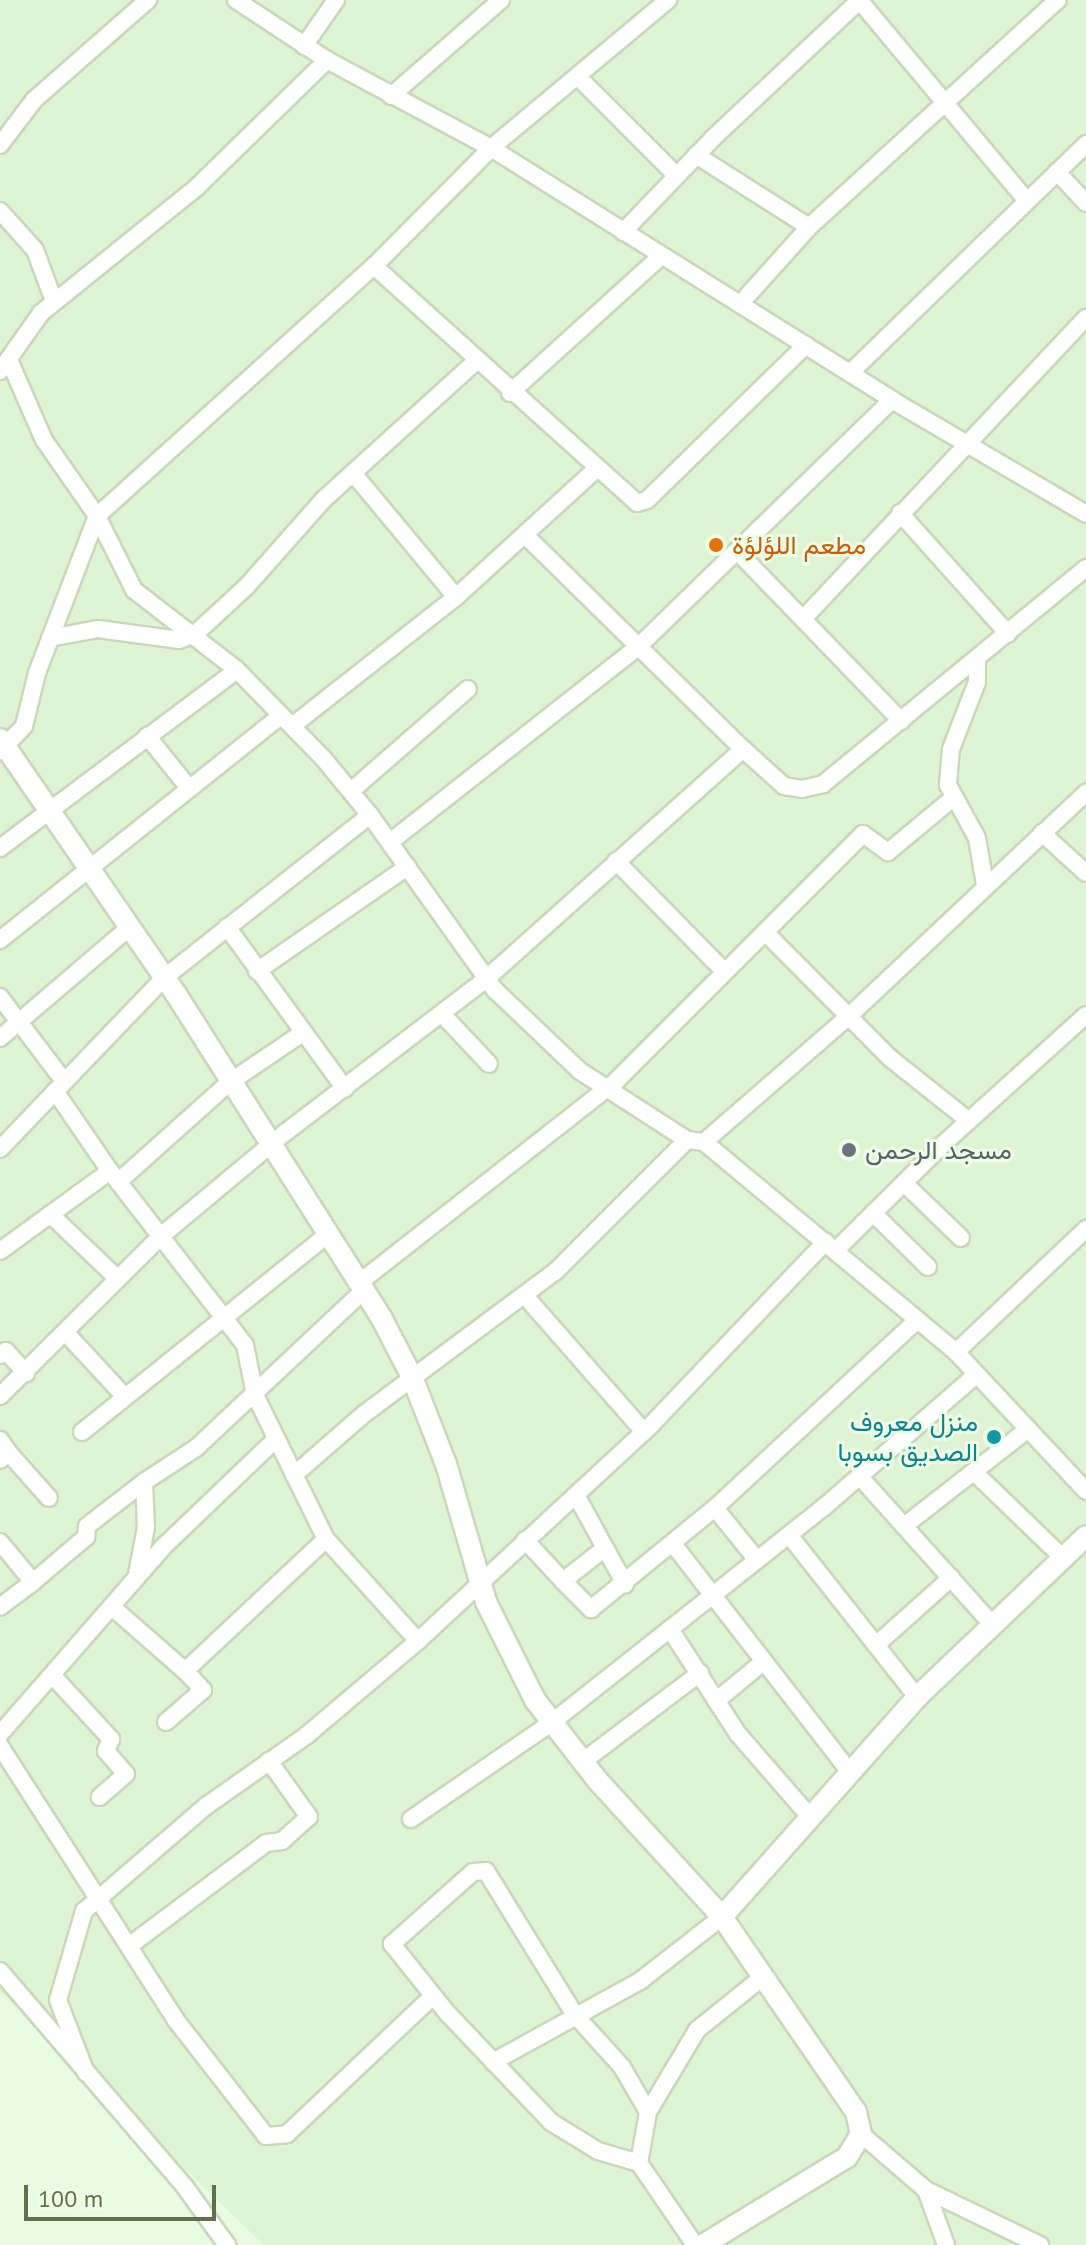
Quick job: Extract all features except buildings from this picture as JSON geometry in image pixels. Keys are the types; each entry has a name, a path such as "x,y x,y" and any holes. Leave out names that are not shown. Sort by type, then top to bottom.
{"street":[{"path":"0,145 34,100 148,0"},
{"path":"236,0 327,60 491,148 892,400 1084,509"},
{"path":"304,46 336,0"},
{"path":"391,96 501,0"},
{"path":"668,0 579,78 491,148 374,266 97,516 50,638 24,726 2,746 165,977 269,1145 362,1286 412,1377 460,1504 479,1584 507,1650 551,1723 582,1762 722,1917 849,2101 861,2134 926,2190 1040,2245"},
{"path":"740,304 809,227 1055,1"},
{"path":"623,232 696,155 867,3 1027,201"},
{"path":"327,60 197,187 54,301 4,366 44,440 97,516 134,590 165,618 195,634 237,670 351,791 486,979 567,1060 606,1089 696,1141 830,1246 956,1352 1086,1491"},
{"path":"579,78 676,175"},
{"path":"850,373 1086,144"},
{"path":"696,155 809,227"},
{"path":"1057,172 1086,203"},
{"path":"0,211 35,250 54,301"},
{"path":"510,393 661,256"},
{"path":"374,266 475,362 633,502 644,502 806,345"},
{"path":"803,619 965,443 1086,318"},
{"path":"50,638 98,629 179,640 195,634 247,586 353,473 475,362"},
{"path":"390,842 640,645 892,400"},
{"path":"1,936 189,788 456,597 596,469"},
{"path":"353,473 456,597"},
{"path":"900,513 1008,634"},
{"path":"526,536 780,784 809,789 823,784 1086,568"},
{"path":"738,552 901,721"},
{"path":"977,660 977,682 951,749 953,798 977,838 985,885"},
{"path":"0,848 237,670"},
{"path":"351,791 468,689"},
{"path":"147,736 189,788"},
{"path":"0,1396 161,1236 269,1145 443,1015 743,749"},
{"path":"294,1475 412,1377 526,1297 696,1141 848,1017 1086,793"},
{"path":"0,1607 86,1537 87,1526 144,1482 179,1462 255,1395 362,1286 606,1089 863,834 888,852 953,798"},
{"path":"0,1149 165,977 370,815"},
{"path":"1042,833 1086,873"},
{"path":"616,861 724,971"},
{"path":"257,971 407,867"},
{"path":"0,1038 130,927"},
{"path":"227,927 345,1089"},
{"path":"765,932 848,1017 968,1120"},
{"path":"0,997 19,1022 114,1176 245,1345 255,1395 326,1539 418,1641"},
{"path":"443,1015 489,1064"},
{"path":"86,2073 58,2000 76,1925 96,1898 206,1806 269,1761 418,1641 644,1432 830,1246 873,1213 968,1120 1086,1015"},
{"path":"0,1251 50,1214 114,1176 230,1082 304,1032"},
{"path":"904,1183 961,1238"},
{"path":"873,1213 928,1267"},
{"path":"50,1214 118,1279"},
{"path":"956,1352 1086,1229"},
{"path":"82,1432 328,1234"},
{"path":"526,1297 644,1432"},
{"path":"525,1540 589,1610 625,1584 715,1508 917,1320"},
{"path":"66,1333 125,1397"},
{"path":"0,1355 6,1351 26,1373"},
{"path":"411,1819 551,1723 860,1477 976,1375"},
{"path":"904,1526 1028,1429"},
{"path":"0,1734 137,1577 276,1439"},
{"path":"3,1451 49,1498"},
{"path":"974,1472 1062,1557"},
{"path":"860,1477 992,1624"},
{"path":"137,1577 146,1527 144,1482"},
{"path":"576,1495 625,1584"},
{"path":"715,1508 757,1560"},
{"path":"789,1535 917,1697"},
{"path":"493,2062 640,1981 722,1917 917,1697 1086,1536"},
{"path":"185,1671 326,1539"},
{"path":"0,1542 33,1582"},
{"path":"673,1544 850,1772"},
{"path":"563,1581 605,1548"},
{"path":"876,1645 951,1578"},
{"path":"112,1607 203,1690 166,1722"},
{"path":"670,1629 716,1701 811,1818"},
{"path":"716,1701 763,1662"},
{"path":"582,1762 700,1673"},
{"path":"53,1676 111,1739 106,1751 126,1773 100,1797"},
{"path":"0,1746 96,1898 261,2132 273,2138 287,2134 433,1996"},
{"path":"129,1946 266,1843 282,1841 309,1817 269,1761"},
{"path":"648,2112 622,2067 575,2015 491,1875 479,1870 392,1944 433,1996 493,2062 571,2136 598,2151 639,2163 695,2245"},
{"path":"0,1971 185,2187 227,2245"},
{"path":"639,2163 648,2112 697,2030 764,1976"},
{"path":"703,2245 822,2176 847,2157 861,2134"},
{"path":"926,2190 946,2245"}],"shaded area":[{"path":"0,0 1086,0 1086,2245 264,2245 0,1991"}],"place":[{"name":"مطعم اللؤلؤة","path":"716,545"},
{"name":"مسجد الرحمن","path":"849,1150"},
{"name":"منزل معروف الصديق بسوبا","path":"994,1437"}]}
